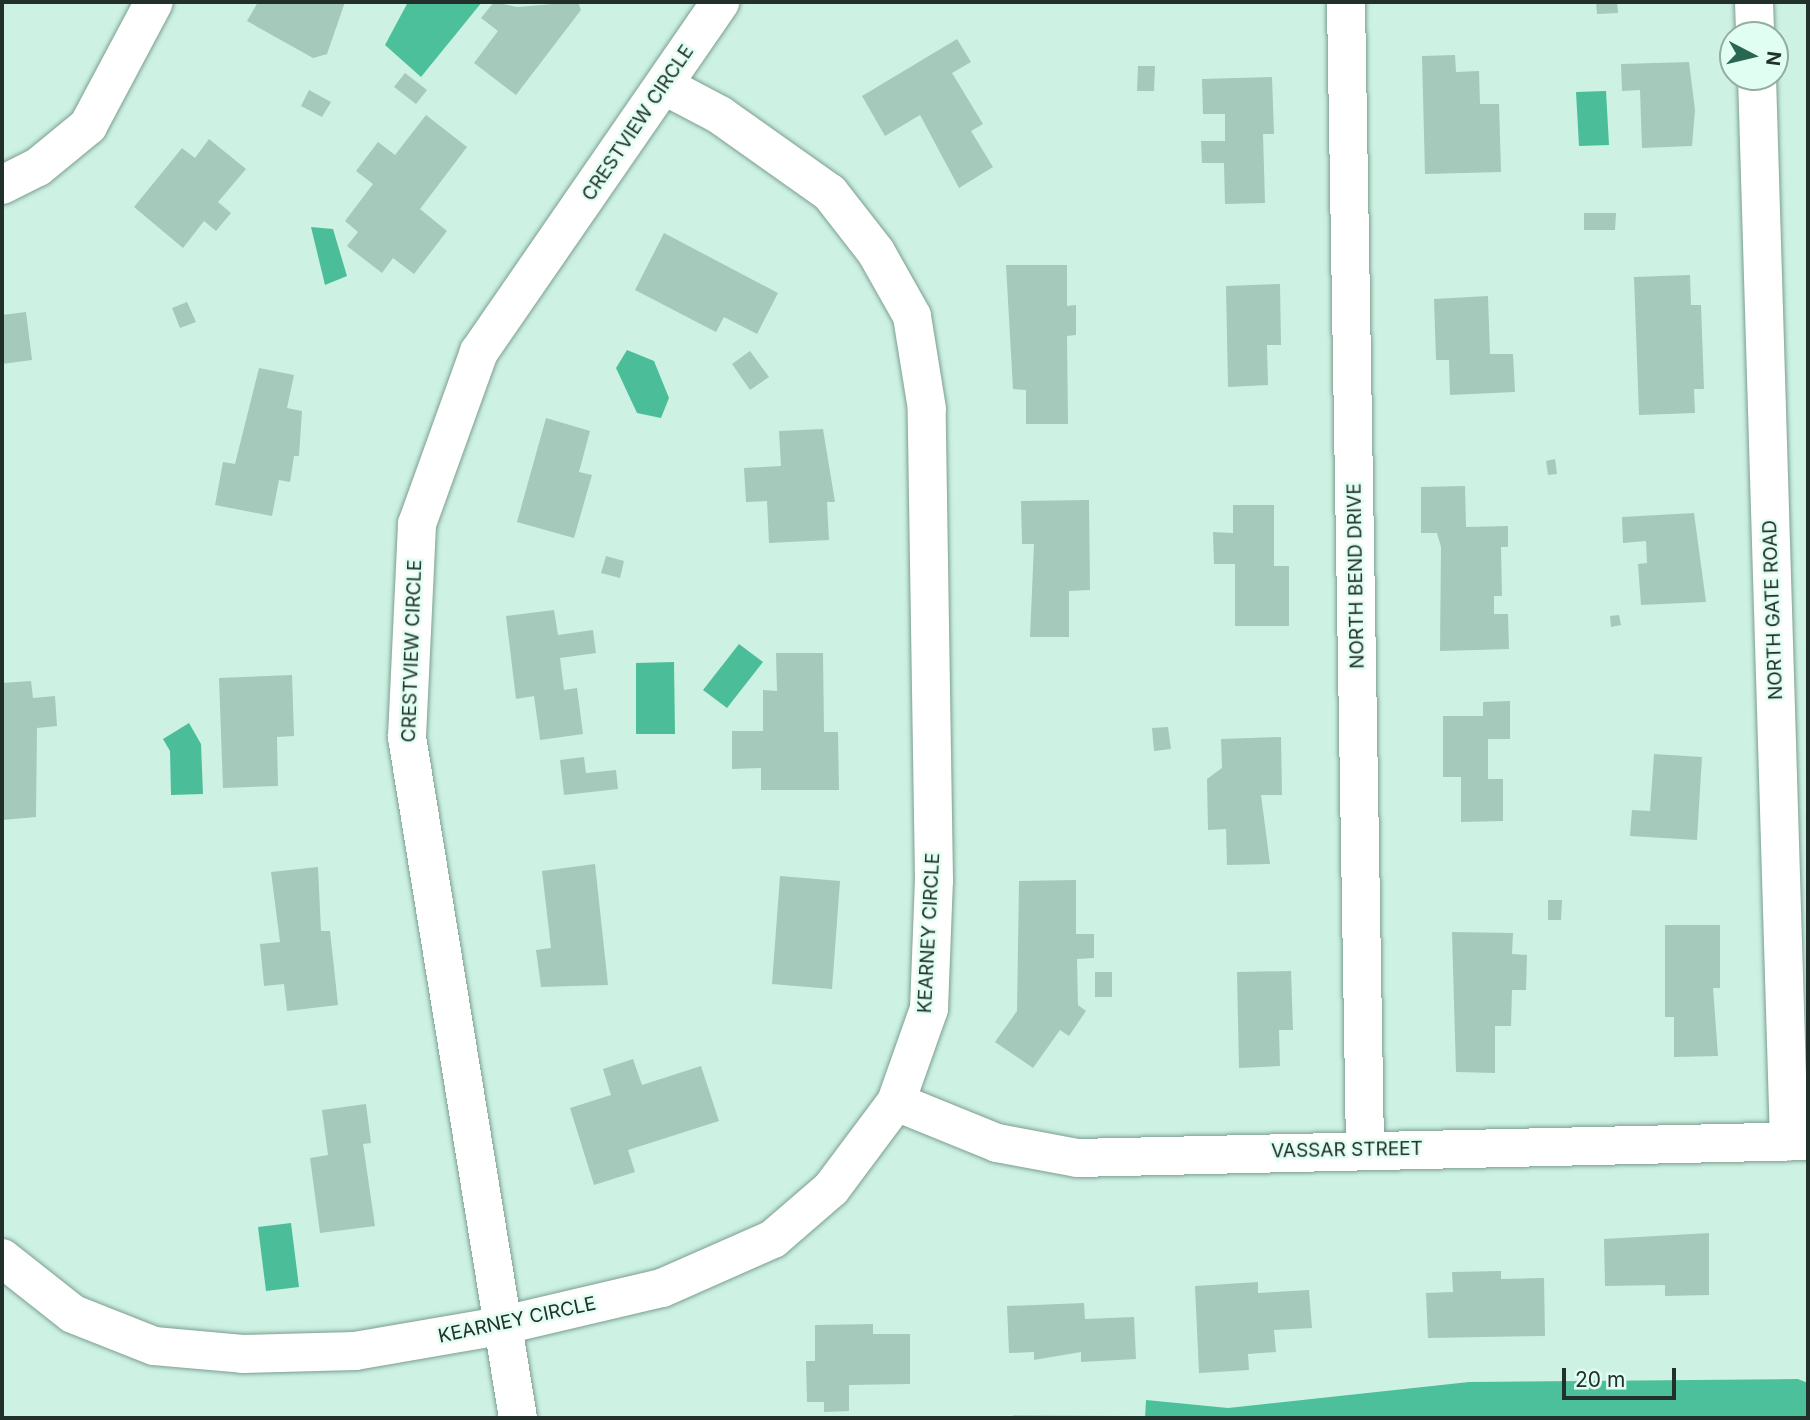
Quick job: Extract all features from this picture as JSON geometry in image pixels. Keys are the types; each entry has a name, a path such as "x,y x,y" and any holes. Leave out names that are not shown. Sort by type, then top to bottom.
{"street":[{"path":"2,185 38,167 88,126 154,2"},
{"name":"CRESTVIEW CIRCLE","path":"518,1418 500,1326 407,737 417,524 479,352 665,86 720,2"},
{"name":"NORTH BEND DRIVE","path":"1346,2 1365,1150"},
{"path":"1754,2 1755,21"},
{"name":"KEARNEY CIRCLE","path":"2,1258 73,1314 154,1346 243,1354 355,1351 500,1326 662,1288 773,1239 831,1189 895,1102 929,1009 934,880 927,409 912,316 876,251 830,193 720,115 665,86"},
{"name":"NORTH GATE ROAD","path":"1758,91 1799,1142"},
{"name":"VASSAR STREET","path":"895,1102 997,1143 1077,1157 1799,1142"}],"shaded area":[{"path":"408,2 482,2 421,77 385,45"},
{"path":"1606,91 1609,145 1579,146 1576,92"},
{"path":"311,227 333,229 347,276 325,285"},
{"path":"627,350 654,361 669,398 661,418 637,413 616,368"},
{"path":"739,644 763,662 727,708 703,690"},
{"path":"674,662 675,734 636,734 636,663"},
{"path":"189,723 201,744 203,794 171,795 170,751 163,739"},
{"path":"291,1223 299,1287 266,1291 258,1227"},
{"path":"1798,1379 1808,1383 1808,1418 1145,1418 1146,1400 1228,1408 1469,1382"},
{"path":"1013,1415 1133,1416 1133,1418 1013,1418"}],"building":[{"path":"258,2 345,2 327,54 313,58 247,21"},
{"path":"494,2 517,7 578,2 581,10 516,95 474,63 498,31 481,18"},
{"path":"1596,2 1617,2 1618,13 1597,14"},
{"path":"957,39 971,62 952,73 983,124 971,131 993,167 959,188 920,115 885,136 862,96"},
{"path":"1455,55 1456,72 1479,71 1480,104 1499,104 1501,172 1425,174 1422,56"},
{"path":"1689,62 1695,110 1692,146 1642,148 1640,90 1622,91 1621,64"},
{"path":"1138,66 1155,66 1154,91 1137,91"},
{"path":"405,73 427,90 416,104 394,87"},
{"path":"1272,77 1274,134 1263,134 1265,203 1225,204 1224,163 1202,163 1201,141 1225,141 1225,114 1203,114 1202,79"},
{"path":"309,90 331,102 322,117 301,106"},
{"path":"426,115 467,147 420,209 447,231 414,274 393,258 382,273 347,246 358,232 345,221 373,184 356,171 378,142 395,155"},
{"path":"209,139 246,169 218,202 231,213 216,231 204,221 183,248 134,207 182,148 195,158"},
{"path":"1584,213 1616,213 1615,230 1584,230"},
{"path":"664,233 778,293 757,334 724,317 716,332 635,290"},
{"path":"1006,265 1067,265 1067,306 1076,305 1076,335 1067,336 1068,424 1026,424 1026,390 1013,389"},
{"path":"1690,275 1691,305 1701,305 1704,389 1694,389 1695,413 1639,415 1634,277"},
{"path":"1280,284 1281,345 1267,345 1268,385 1228,387 1226,286"},
{"path":"1488,296 1490,354 1513,354 1515,392 1450,395 1449,360 1436,360 1434,299"},
{"path":"187,302 196,322 180,328 172,308"},
{"path":"26,312 32,360 2,364 2,315"},
{"path":"750,351 769,377 750,390 732,364"},
{"path":"259,368 294,375 287,408 302,411 299,456 294,456 290,482 279,480 272,516 215,505 223,462 235,464"},
{"path":"546,418 590,431 579,472 592,475 574,538 517,522"},
{"path":"823,429 835,502 827,502 829,540 769,543 767,501 746,502 744,468 781,466 779,431"},
{"path":"1555,459 1557,474 1548,475 1546,461"},
{"path":"1465,486 1466,527 1508,526 1508,547 1501,547 1502,596 1494,596 1494,614 1508,614 1509,649 1440,651 1441,547 1437,533 1421,533 1421,487"},
{"path":"1089,500 1090,590 1069,591 1069,637 1030,637 1034,544 1022,544 1021,501"},
{"path":"1233,505 1274,505 1274,566 1289,566 1289,626 1235,626 1235,564 1214,564 1213,532 1233,533"},
{"path":"1694,513 1706,602 1641,605 1638,564 1647,563 1646,541 1623,543 1622,517"},
{"path":"606,556 624,561 620,578 601,573"},
{"path":"554,610 558,635 593,630 596,653 560,658 564,690 577,688 583,734 540,740 534,696 516,699 506,616"},
{"path":"1619,615 1621,625 1611,627 1610,616"},
{"path":"776,653 823,653 824,732 838,732 839,790 761,790 761,768 732,769 732,731 763,731 763,690 777,691"},
{"path":"292,675 294,736 277,737 278,786 223,788 219,678"},
{"path":"31,681 33,698 55,696 57,726 37,728 36,817 2,820 2,683"},
{"path":"1510,701 1510,739 1488,739 1488,779 1503,779 1503,821 1461,822 1461,777 1443,777 1443,716 1483,716 1483,702"},
{"path":"1168,727 1171,749 1154,751 1152,728"},
{"path":"1281,737 1282,795 1261,795 1270,864 1227,865 1226,829 1208,830 1207,779 1222,768 1221,739"},
{"path":"1654,754 1702,757 1697,840 1630,836 1632,810 1650,811"},
{"path":"584,757 586,773 616,770 618,789 564,795 560,760"},
{"path":"595,864 608,985 541,987 536,950 551,948 542,871"},
{"path":"318,867 321,931 330,931 338,1005 287,1011 284,984 264,986 260,944 280,942 271,872"},
{"path":"780,876 840,881 832,989 772,984"},
{"path":"1076,880 1076,934 1094,934 1094,958 1077,959 1078,1005 1086,1011 1069,1036 1060,1030 1033,1068 995,1042 1017,1011 1019,881"},
{"path":"1548,900 1562,900 1561,920 1548,920"},
{"path":"1665,925 1720,925 1720,988 1713,988 1718,1056 1674,1057 1674,1017 1665,1017"},
{"path":"1452,932 1513,933 1512,954 1527,955 1526,990 1512,990 1511,1026 1495,1026 1495,1073 1456,1072"},
{"path":"1291,971 1293,1030 1279,1030 1280,1066 1239,1068 1237,972"},
{"path":"1095,972 1112,972 1112,997 1095,997"},
{"path":"633,1059 642,1085 701,1066 719,1121 628,1150 635,1172 594,1185 570,1108 611,1095 603,1069"},
{"path":"366,1104 371,1143 363,1144 375,1226 320,1233 310,1158 328,1155 322,1110"},
{"path":"1709,1233 1709,1295 1665,1296 1665,1285 1605,1286 1604,1239"},
{"path":"1501,1271 1501,1279 1544,1278 1545,1336 1428,1338 1426,1293 1453,1292 1452,1272"},
{"path":"1258,1282 1258,1293 1309,1290 1312,1328 1274,1330 1276,1352 1248,1354 1249,1370 1199,1373 1195,1286"},
{"path":"1084,1303 1085,1319 1134,1317 1136,1359 1081,1362 1081,1352 1034,1360 1034,1352 1009,1353 1007,1306"},
{"path":"873,1324 873,1334 910,1334 910,1384 849,1385 849,1411 824,1412 824,1402 807,1402 806,1361 815,1361 815,1325"}]}
